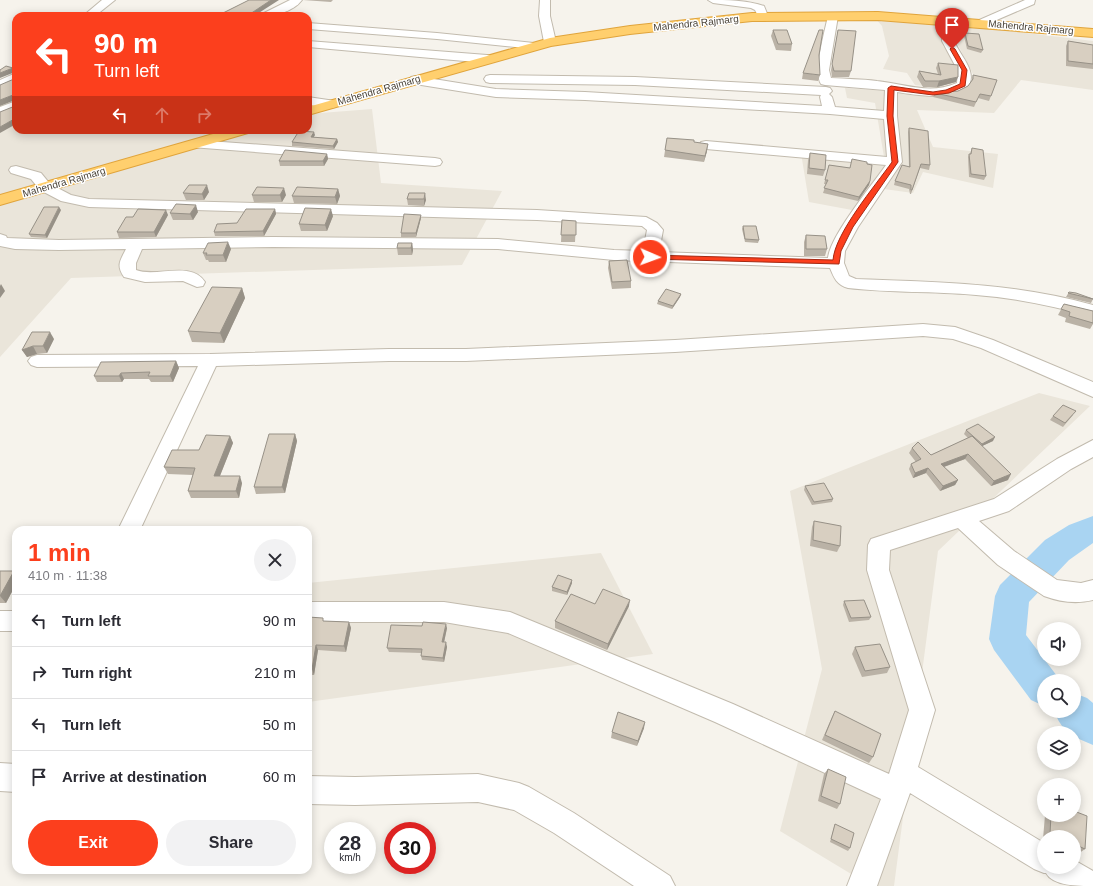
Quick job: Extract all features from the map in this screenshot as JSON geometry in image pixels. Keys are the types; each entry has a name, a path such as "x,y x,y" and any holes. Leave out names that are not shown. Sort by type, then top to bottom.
{"highway":[{"name":"Mahendra Rajmarg","path":"312,110 488,58 550,42 630,30 763,16 878,16 1093,33"},
{"name":"Mahendra Rajmarg","path":"0,200 227,134"}],"street":[{"path":"93,12 110,0"},
{"path":"274,12 297,0"},
{"path":"545,0 543,7 544,18 550,42"},
{"path":"713,0 753,5 760,8 763,16"},
{"path":"981,23 1030,2 1030,0"},
{"path":"830,110 823,70 833,16"},
{"path":"442,72 491,79 825,86 879,85 891,88 933,93 947,92 963,85 964,70 948,41 948,29 943,20"},
{"path":"312,26 438,36 534,46"},
{"path":"312,44 488,58"},
{"path":"0,85 12,79"},
{"path":"415,80 496,93 585,96 830,110 890,116"},
{"path":"891,88 890,116 895,162 850,227 837,251 836,263 842,278 848,283 1000,292 1046,299 1093,311"},
{"path":"312,102 330,104"},
{"path":"0,112 12,107"},
{"path":"196,144 435,162"},
{"path":"706,145 895,162"},
{"path":"16,170 36,176 45,187 66,198 89,203 537,215 646,222 655,230 650,257"},
{"path":"0,239 2,242 15,244 59,245 463,243 514,245 650,257 836,263"},
{"path":"137,244 128,263 127,270 130,273 139,277 188,277 197,282"},
{"path":"37,362 210,360 389,355 466,355 676,346 841,334 923,330 955,333 987,344 1093,390"},
{"path":"131,526 210,360"},
{"path":"862,886 900,783 922,710 878,570 879,545 1002,505 1064,464 1093,448"},
{"path":"960,518 1006,558 1052,589 1081,593 1093,590"},
{"path":"312,612 444,612 510,623 724,713 900,783 1037,855"},
{"path":"0,621 12,621"},
{"path":"0,778 12,778"},
{"path":"312,790 417,791 478,788 519,798 564,823 660,886"},
{"path":"1070,874 1091,886"}],"shaded area":[{"path":"876,19 938,23 943,46 963,67 953,80 940,88 915,85 907,73 883,69 889,56 882,26"},
{"path":"953,24 1093,41 1093,90 1021,80 994,113 917,110 933,147 998,154 993,188 923,172 913,193 884,189 868,213 809,202 801,153 885,163 875,103 847,98 845,88 928,94 974,76 957,43"},
{"path":"0,102 12,104 12,134 312,134 312,114 372,109 381,183 502,191 462,265 71,278 0,357"},
{"path":"1039,393 1090,406 938,551 894,886 871,886 780,831 822,669 790,491"},
{"path":"601,553 653,654 312,701 312,583"}],"building":[{"path":"249,0 271,0 253,12 225,12"},
{"path":"773,30 787,30 792,44 778,44"},
{"path":"819,30 823,30 819,55 820,75 803,73"},
{"path":"838,30 856,31 851,71 834,71 832,64"},
{"path":"965,33 979,34 983,50 968,46"},
{"path":"1068,41 1093,45 1093,64 1068,61"},
{"path":"938,63 958,65 958,77 939,81 925,81 919,71 941,75"},
{"path":"6,66 12,68 0,73 0,70"},
{"path":"973,75 997,80 991,96 980,94 976,102 935,93 958,91 968,86 973,79"},
{"path":"12,80 12,95 0,100 0,85"},
{"path":"12,107 12,120 0,127 0,112"},
{"path":"909,128 928,131 930,165 921,164 912,190 911,185 895,181 902,165 910,167"},
{"path":"312,132 314,132 311,137 337,139 333,146 292,142 297,134 312,134"},
{"path":"667,138 694,140 694,142 708,144 705,156 665,150"},
{"path":"972,148 983,150 986,176 971,174 969,154 971,154"},
{"path":"285,150 327,154 323,161 279,161"},
{"path":"810,153 826,155 825,170 809,168"},
{"path":"852,159 867,162 867,164 872,165 870,181 859,197 824,188 828,180 825,180 829,165 850,168"},
{"path":"189,185 207,185 202,194 183,193"},
{"path":"257,187 284,188 280,195 252,195"},
{"path":"297,187 338,189 335,197 292,196"},
{"path":"409,193 425,193 424,199 407,199"},
{"path":"176,204 196,205 190,214 170,213"},
{"path":"44,207 59,207 45,235 29,234"},
{"path":"305,208 331,209 325,225 299,224"},
{"path":"138,209 166,210 154,232 117,232 126,217 133,217"},
{"path":"246,209 275,209 263,231 214,232 217,224 237,223"},
{"path":"404,214 421,215 416,233 401,233"},
{"path":"562,220 576,221 576,235 561,235"},
{"path":"743,226 756,226 759,240 745,239"},
{"path":"806,235 825,236 827,249 806,249"},
{"path":"228,242 223,255 206,255 207,253 203,253 208,243"},
{"path":"398,243 412,243 411,248 397,248"},
{"path":"627,260 631,281 612,282 609,261"},
{"path":"212,287 242,288 220,333 188,331"},
{"path":"666,289 681,294 673,306 658,301"},
{"path":"1068,293 1076,293 1093,299"},
{"path":"1064,304 1093,311 1093,323 1069,316 1070,312 1061,309"},
{"path":"32,332 50,332 43,346 33,346 22,350"},
{"path":"176,361 170,376 148,376 150,372 121,373 119,376 94,376 101,362"},
{"path":"1063,405 1076,411 1065,423 1053,416"},
{"path":"978,424 995,437 982,444 966,430"},
{"path":"269,434 295,434 282,487 254,487"},
{"path":"206,435 230,436 214,476 240,476 236,491 188,491 195,468 164,467 172,450 199,450"},
{"path":"972,436 1011,474 994,481 968,454 941,464 958,480 943,486 928,468 915,473 911,464 921,459 912,448 918,442 931,455"},
{"path":"824,483 833,499 814,502 805,486"},
{"path":"814,521 841,526 840,546 813,540"},
{"path":"0,571 12,571 12,575 0,596"},
{"path":"558,575 572,580 567,592 552,587"},
{"path":"603,589 630,600 608,644 555,621 571,594 595,604"},
{"path":"864,600 871,617 851,618 844,601"},
{"path":"312,617 323,618 323,621 349,622 344,646 316,645 312,669"},
{"path":"423,622 446,624 442,642 446,642 443,658 421,656 422,649 387,648 391,625 422,626"},
{"path":"880,644 890,667 865,671 855,647"},
{"path":"835,711 881,734 873,757 825,735"},
{"path":"618,712 645,722 638,741 612,732"},
{"path":"828,769 846,777 840,804 821,796"},
{"path":"1081,814 1087,816 1085,849 1081,847 1081,830 1050,830 1051,822 1081,822"},
{"path":"835,824 854,833 850,848 831,839"}],"waterway":[{"path":"1037,679 1007,639 1012,596 1057,550 1081,534 1093,529"},
{"path":"1081,717 1093,726"}],"route":[{"path":"650,257 836,263 837,251 850,227 895,162 890,116 891,88 933,93 947,92 963,85 964,70 952,49"}]}
